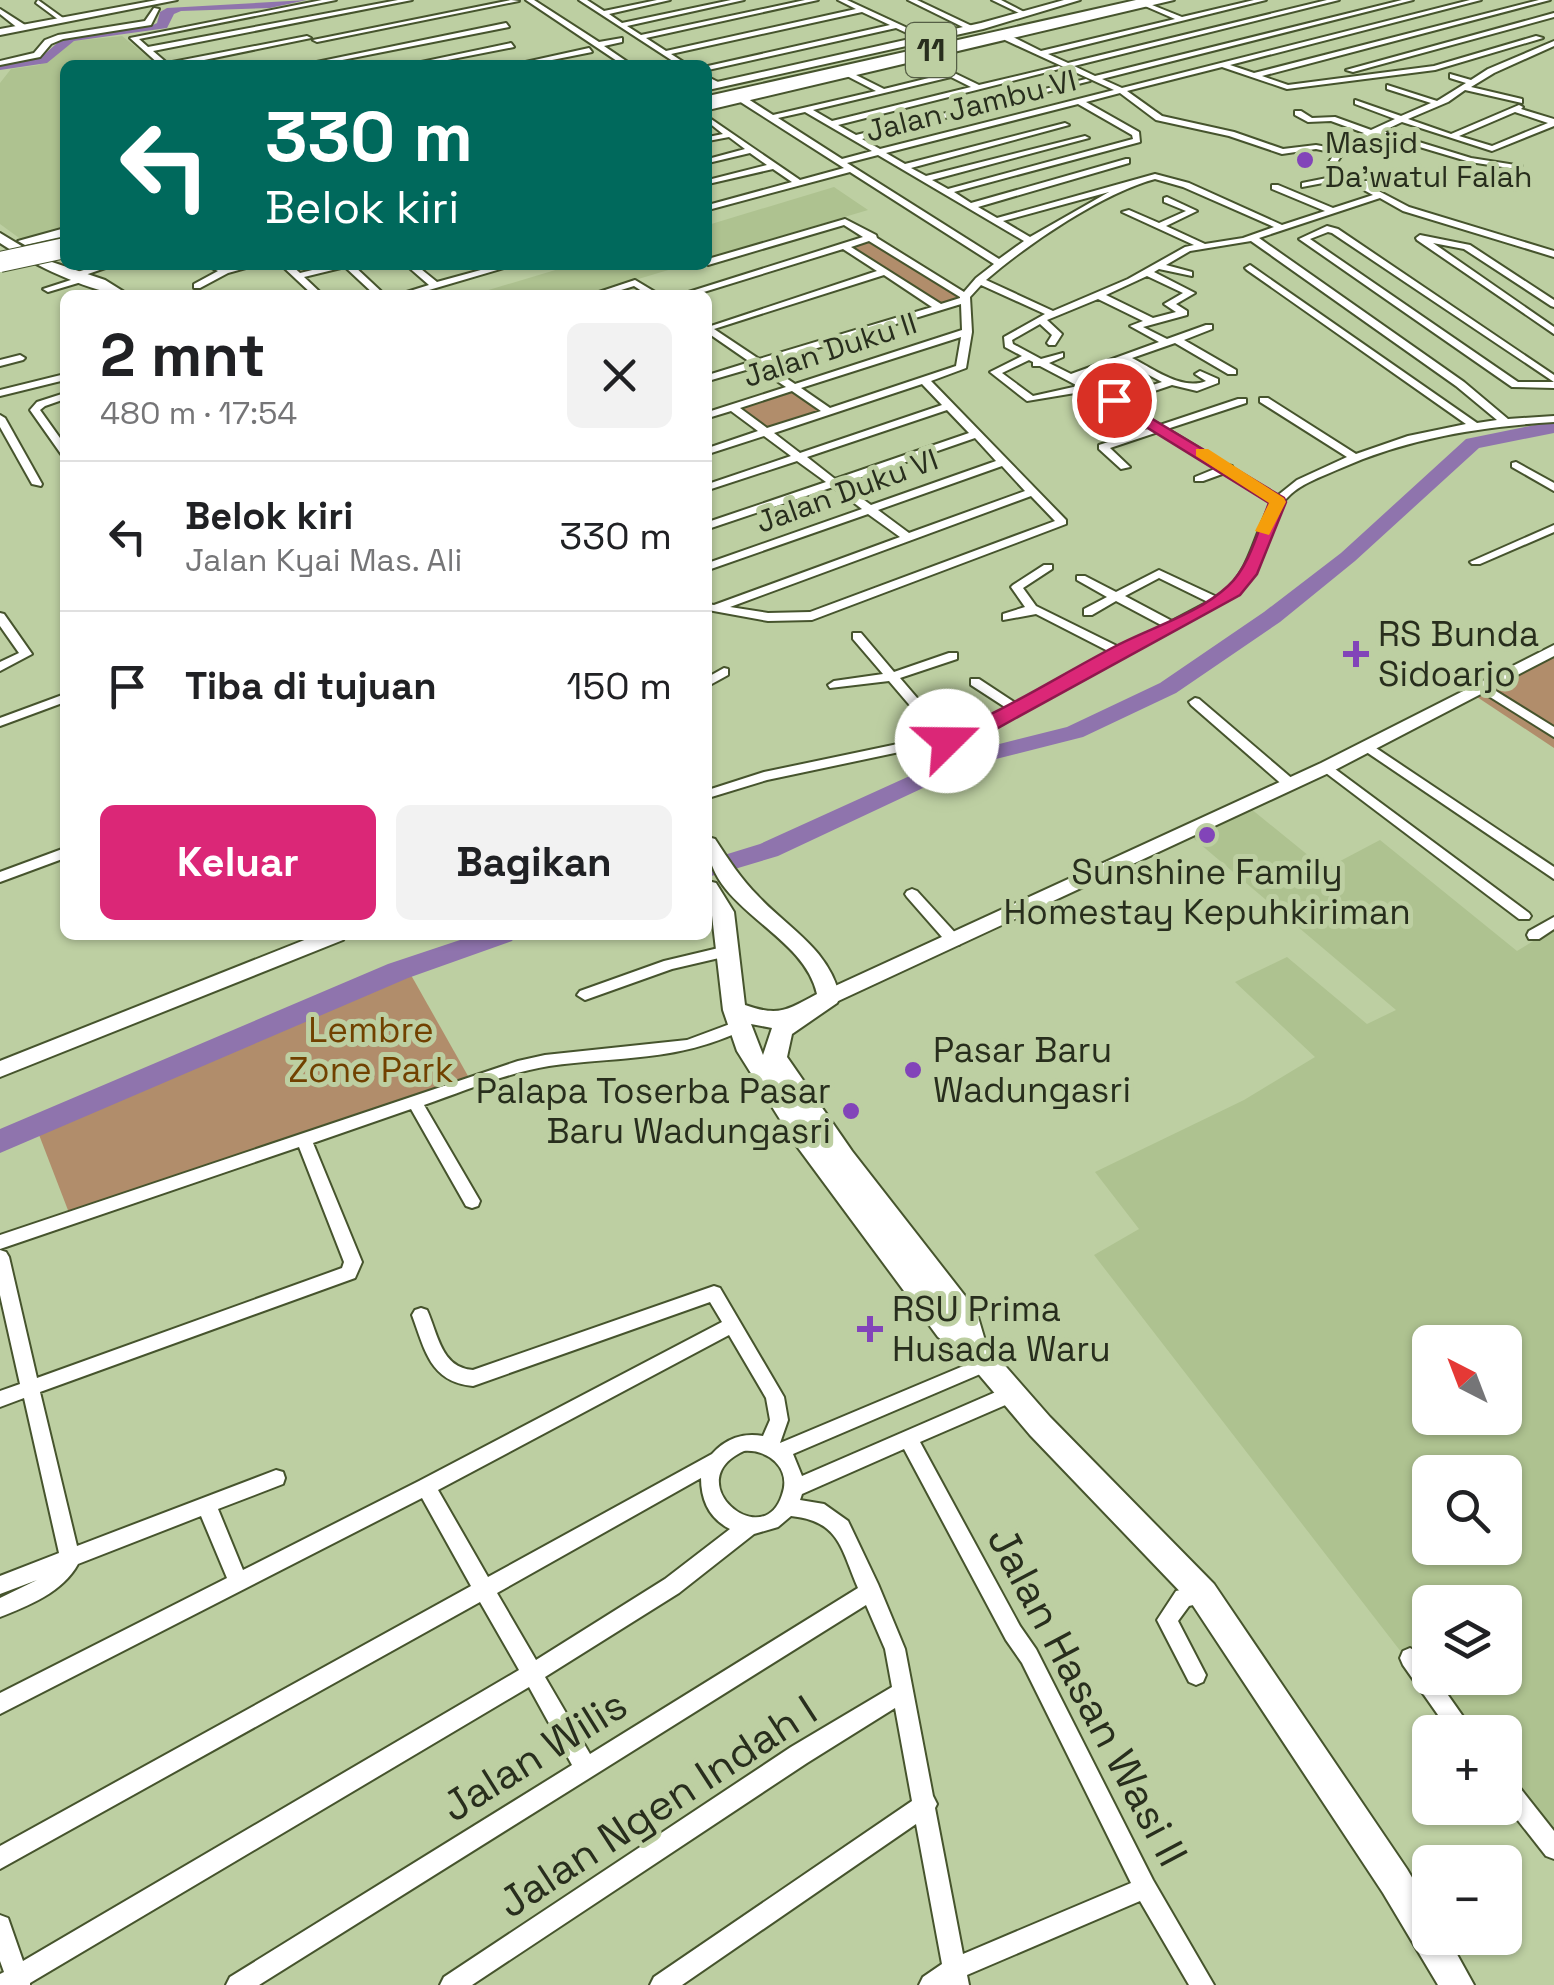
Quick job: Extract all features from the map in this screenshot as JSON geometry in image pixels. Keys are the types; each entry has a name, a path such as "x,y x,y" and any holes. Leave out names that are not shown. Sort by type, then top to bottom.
{"highway":[{"path":"991,32 1097,0"},
{"name":"11","path":"712,86 991,32 1118,0"},
{"name":"11","path":"712,103 1151,2"},
{"path":"0,251 60,236"},
{"path":"0,262 60,251"}],"main road":[{"path":"712,103 919,58 991,32 1025,14 1074,0"},
{"path":"712,86 922,39 991,32 1170,0"},
{"path":"0,228 31,254 60,251"},
{"path":"0,238 60,267"},
{"path":"31,254 60,238"},
{"path":"67,270 111,290"},
{"path":"712,850 752,904 812,958 828,988 789,1020 778,1038 775,1058 843,1158 967,1318 980,1356"},
{"path":"712,895 722,912 736,1018 748,1051 863,1218 947,1329 980,1356 1011,1394 1203,1594 1374,1848 1457,1985"},
{"path":"722,912 732,905 752,904"},
{"path":"736,1018 789,1020"}],"street":[{"path":"0,32 172,0"},
{"path":"160,60 134,38 334,0"},
{"path":"145,50 409,0"},
{"path":"213,60 502,0"},
{"path":"195,60 515,0 552,25 618,60"},
{"path":"529,0 564,23 607,60"},
{"path":"603,13 667,0"},
{"path":"621,25 741,0"},
{"path":"640,37 815,0"},
{"path":"841,0 922,39"},
{"path":"912,0 1041,53 1063,66"},
{"path":"927,0 1174,122 1234,135 1282,152 1316,147 1340,152"},
{"path":"998,2 1016,0"},
{"path":"1041,53 1263,0"},
{"path":"832,124 1336,0"},
{"path":"856,138 1410,0"},
{"name":"Jalan Jambu VI","path":"840,162 1478,0"},
{"path":"1252,76 1551,0"},
{"path":"587,1 676,60"},
{"path":"38,2 62,20"},
{"path":"998,2 1025,14"},
{"path":"1151,2 1180,19 1266,54"},
{"path":"1354,5 1452,43"},
{"path":"0,63 38,55 48,42 61,36 148,24 156,9"},
{"path":"665,53 862,10"},
{"path":"0,11 22,27"},
{"path":"275,11 339,58"},
{"path":"1222,65 1283,87 1554,15"},
{"path":"1482,16 1528,33 1554,52"},
{"path":"552,25 564,23"},
{"path":"330,60 506,25"},
{"path":"712,67 894,26"},
{"path":"1528,33 1554,26"},
{"path":"486,29 535,60"},
{"path":"550,60 619,40"},
{"path":"1540,43 1437,103 1344,144 1329,168 1379,196 1427,216 1554,254"},
{"path":"1304,83 1435,68 1554,43"},
{"path":"436,60 511,45"},
{"path":"1405,56 1435,68"},
{"path":"919,58 978,88"},
{"path":"850,74 882,92"},
{"path":"770,118 952,75"},
{"path":"1452,76 1554,122"},
{"path":"1390,87 1437,103"},
{"path":"742,99 999,263"},
{"path":"946,192 1107,151 1139,137 1080,102"},
{"path":"1358,102 1495,149 1554,122"},
{"path":"1451,137 1517,106"},
{"path":"806,109 1030,241"},
{"path":"1044,111 1154,176 1220,193 1278,226"},
{"path":"1298,113 1310,120 1332,119 1470,160 1520,168"},
{"path":"1369,116 1391,124"},
{"path":"712,122 797,182"},
{"path":"904,167 1065,124"},
{"path":"712,135 725,132"},
{"path":"925,180 1086,138"},
{"path":"712,160 751,150"},
{"path":"970,206 1126,161"},
{"path":"712,181 773,166"},
{"path":"712,207 850,169"},
{"path":"1359,186 1413,171"},
{"path":"995,221 1154,176"},
{"path":"1305,186 1342,176"},
{"path":"712,377 965,298 999,263 1030,241 1123,187"},
{"path":"1275,187 1329,210"},
{"path":"1278,502 1114,400 1008,345 1007,339 1046,316 1201,244 1252,237 1379,196"},
{"path":"1160,226 1194,211 1168,200"},
{"path":"1126,212 1201,244"},
{"path":"712,262 841,222 874,237 965,298"},
{"path":"1327,229 1335,231 1553,385 1522,388 1496,374 1303,239 1327,229"},
{"path":"701,290 874,237"},
{"path":"1252,237 1498,414"},
{"path":"1554,304 1467,247 1418,239 1554,332"},
{"path":"844,246 938,307"},
{"path":"1156,250 1173,256"},
{"path":"0,271 31,254"},
{"path":"1159,266 1189,274"},
{"path":"1250,268 1466,418"},
{"path":"712,269 729,282"},
{"path":"48,288 96,270"},
{"path":"221,270 225,272"},
{"path":"205,290 197,286 233,270"},
{"path":"291,270 313,290"},
{"path":"298,276 324,270"},
{"path":"352,270 374,290"},
{"path":"417,270 436,286"},
{"path":"421,290 476,270"},
{"path":"712,326 881,270"},
{"path":"1147,272 1190,294 1168,304 1184,312 1136,326 1232,372"},
{"path":"982,278 1046,316 1057,334 1052,343"},
{"path":"612,290 635,283 647,290"},
{"path":"1497,294 1528,288"},
{"path":"997,304 1001,290"},
{"path":"1098,295 1152,321"},
{"path":"712,450 961,368 967,332 965,298"},
{"path":"1325,321 1361,315"},
{"path":"1073,378 1208,327"},
{"path":"712,330 828,411"},
{"name":"Jalan Duku II","path":"712,414 967,332"},
{"path":"1060,354 1036,359 999,376 1031,399 1089,387"},
{"path":"1122,357 1171,382 1197,388 1214,381 1200,374"},
{"path":"0,363 20,358"},
{"path":"0,394 60,378"},
{"path":"712,608 768,616 812,616 1060,524 1060,517 925,381"},
{"path":"1114,400 1171,382"},
{"path":"1429,391 1460,384"},
{"path":"60,398 41,404 36,410 60,443"},
{"path":"1125,467 1102,447 1242,400"},
{"path":"1264,400 1349,455"},
{"path":"712,486 949,406"},
{"path":"38,414 60,407"},
{"path":"732,407 907,537"},
{"path":"712,793 764,776 947,741 1018,710 1218,602 1246,579 1278,502 1302,482 1349,455 1466,418 1498,414 1554,419"},
{"path":"2,425 38,484"},
{"path":"712,525 976,434"},
{"name":"Jalan Duku VI","path":"712,566 1003,462"},
{"path":"1516,465 1552,484"},
{"path":"1199,479 1228,468"},
{"path":"712,607 1032,492"},
{"path":"1476,562 1554,528"},
{"path":"1048,567 1017,587 1032,609 1120,652"},
{"path":"1088,612 1160,573 1218,602"},
{"path":"1081,578 1172,626"},
{"path":"1007,617 1032,609"},
{"path":"0,616 26,654 0,667"},
{"path":"858,636 947,741"},
{"path":"828,988 856,984 954,941 1327,767 1554,650"},
{"path":"834,685 891,677 953,656"},
{"path":"712,680 724,672"},
{"path":"975,682 1018,710"},
{"path":"1483,687 1554,733"},
{"path":"0,722 60,700"},
{"path":"1195,702 1290,784"},
{"path":"1537,722 1554,714"},
{"path":"1367,746 1554,874"},
{"path":"1327,767 1524,916"},
{"path":"0,877 60,855"},
{"path":"912,894 954,941"},
{"path":"0,1069 323,940"},
{"path":"585,995 669,965 726,951"},
{"path":"708,1043 736,1018"},
{"path":"0,1242 544,1061 708,1043 748,1051"},
{"path":"416,1103 472,1201"},
{"path":"0,1398 349,1273 352,1262 304,1140"},
{"path":"0,1257 70,1560 65,1570 45,1586 0,1608"},
{"path":"421,1315 443,1368 466,1379 490,1375 714,1294 775,1397 779,1420 773,1450"},
{"path":"0,1704 426,1487 732,1325"},
{"path":"0,1858 740,1446 773,1450 980,1356"},
{"path":"717,1460 707,1483 709,1496 725,1516 752,1524 766,1522 792,1498 1011,1394"},
{"name":"Jalan Hasan Wasi II","path":"909,1440 1029,1656 1145,1888 1202,1985"},
{"path":"773,1450 794,1474 792,1498"},
{"path":"0,1586 276,1478"},
{"path":"426,1487 585,1768"},
{"path":"792,1498 834,1518 872,1592 895,1649 955,1977"},
{"path":"206,1504 239,1583"},
{"path":"0,1926 13,1982 532,1674 672,1586 752,1524"},
{"name":"Jalan Wilis","path":"238,1985 872,1592"},
{"path":"1196,1676 1167,1620 1183,1598 1203,1594"},
{"path":"1410,1658 1450,1715"},
{"name":"Jalan Ngen Indah I","path":"452,1985 800,1755 904,1691"},
{"path":"662,1985 926,1804"},
{"path":"1522,1808 1554,1848"},
{"path":"931,1985 1145,1888"}],"shaded area":[{"path":"307,0 270,8 181,11 174,14 167,28 74,41 47,63 0,70 0,65 40,58 63,38 153,25 167,8"},
{"path":"122,36 152,60 60,60 60,234 26,243 0,224 0,83 11,69 39,65 74,41"},
{"path":"834,187 868,210 712,257 712,224"},
{"path":"555,270 668,270 602,290 489,290"},
{"path":"1250,808 1325,869 1380,840 1517,951 1554,928 1554,1850 1522,1808 1522,1715 1450,1715 1434,1695 1522,1695 1522,1585 1412,1585 1412,1666 1094,1255 1139,1229 1095,1172 1244,1100 1315,1057 1235,982 1287,957 1367,1024 1396,1010 1193,838"}],"green space":[{"path":"872,239 963,297 936,304 848,247"},
{"path":"795,390 823,411 767,430 737,409"},
{"path":"1554,650 1554,748 1471,693"},
{"name":"Lembre Zone Park","path":"407,968 472,1083 71,1218 36,1127"}],"waterway":[{"path":"712,868 769,850 964,760 1075,732 1168,688 1272,617 1348,557 1473,443 1554,427"},
{"path":"0,1142 398,971 488,940"}],"slow traffic":[{"path":"1202,453 1278,502 1263,531"}],"place":[{"name":"Masjid Da'watul Falah","path":"1305,160"},
{"name":"RS Bunda Sidoarjo","path":"1356,654"},
{"name":"Sunshine Family Homestay Kepuhkiriman","path":"1207,835"},
{"name":"Pasar Baru Wadungasri","path":"913,1070"},
{"name":"Palapa Toserba Pasar Baru Wadungasri","path":"851,1111"},
{"name":"RSU Prima Husada Waru","path":"870,1329"}],"route":[{"path":"947,741 990,725 1208,608 1246,579 1278,502 1114,400"}]}
